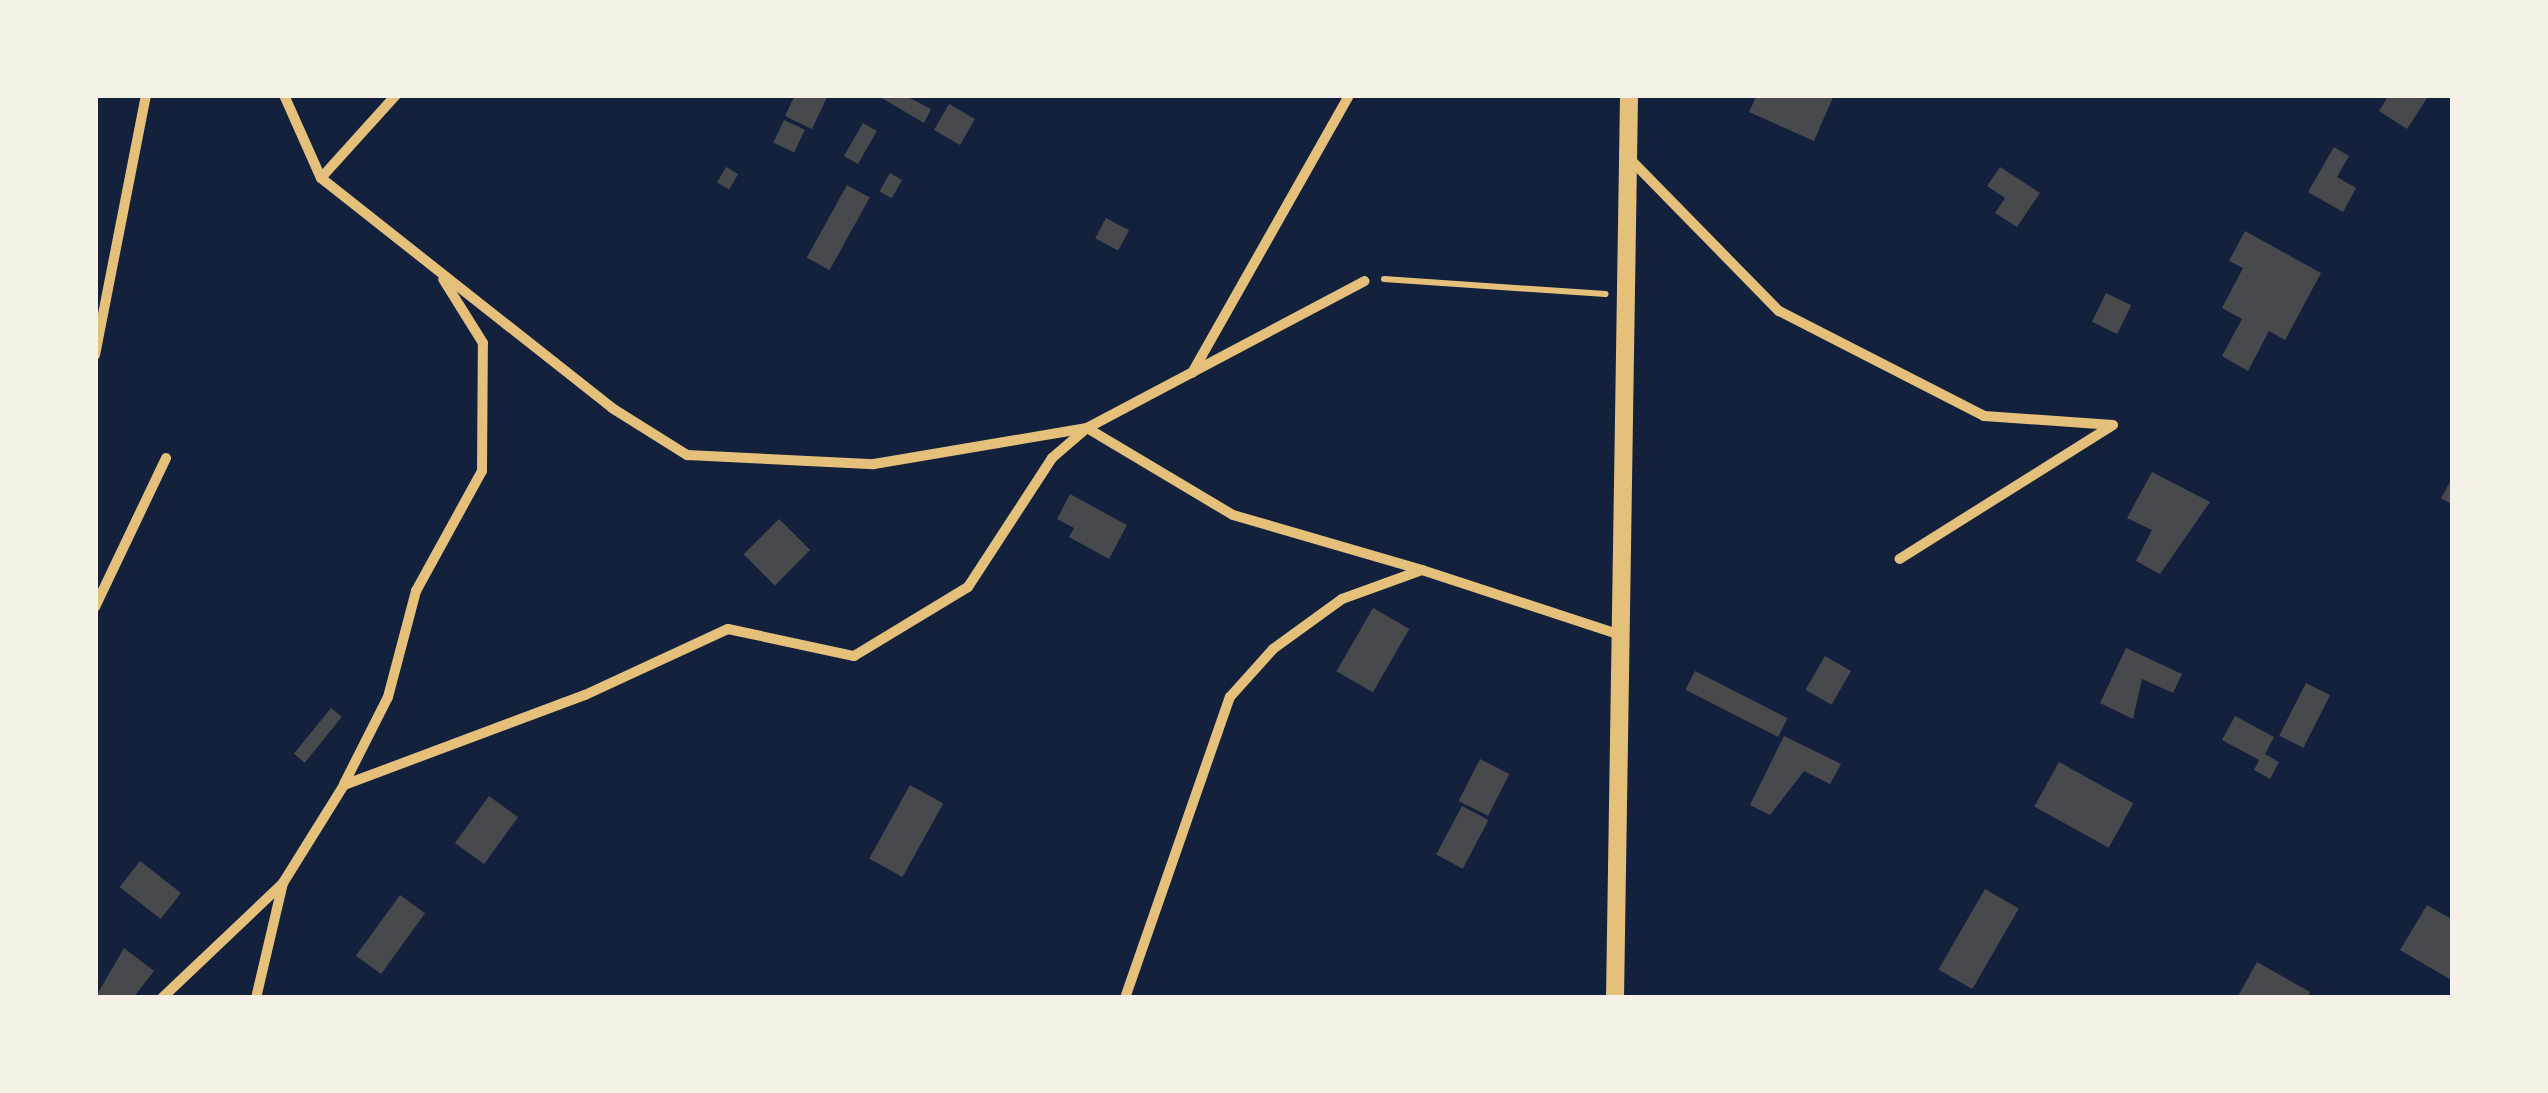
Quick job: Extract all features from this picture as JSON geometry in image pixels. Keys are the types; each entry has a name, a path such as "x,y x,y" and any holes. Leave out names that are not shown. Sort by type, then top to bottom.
{"street":[{"path":"95,354 146,95"},
{"path":"284,95 321,178 612,408 687,455 874,464 1087,428 1234,515 1422,570 1621,635"},
{"path":"321,178 396,95"},
{"path":"1190,376 1349,95"},
{"path":"1616,998 1630,95"},
{"path":"1628,158 1779,311 1984,416 2114,424 1899,560"},
{"path":"162,998 283,883 344,785 388,697 416,590 482,471 483,343 436,268"},
{"path":"344,785 585,695 728,629 854,656 968,587 1052,458 1087,428 1365,281"},
{"path":"95,607 166,458"},
{"path":"1124,998 1230,698 1274,650 1342,599 1422,570"},
{"path":"256,998 283,883"}],"path":[{"path":"1365,281 1626,295"}],"building":[{"path":"795,95 828,95 812,129 785,116"},
{"path":"877,95 904,95 931,109 924,123"},
{"path":"1757,95 1834,95 1814,141 1749,112"},
{"path":"2389,95 2429,95 2407,129 2379,111"},
{"path":"949,104 975,119 960,145 934,130"},
{"path":"784,120 805,130 794,152 773,143"},
{"path":"863,123 877,131 858,164 844,156"},
{"path":"2334,147 2349,156 2337,177 2356,188 2343,212 2308,192"},
{"path":"726,167 738,174 729,190 717,183"},
{"path":"2000,167 2040,193 2017,227 1995,213 2005,198 1987,186"},
{"path":"890,173 902,180 892,198 880,191"},
{"path":"847,185 870,198 830,270 807,258"},
{"path":"1106,218 1129,230 1118,251 1095,238"},
{"path":"2245,231 2321,273 2285,340 2269,331 2248,371 2222,356 2242,319 2222,308 2243,268 2229,261"},
{"path":"2106,293 2131,305 2117,334 2092,322"},
{"path":"2152,472 2210,502 2160,574 2136,561 2152,530 2127,518"},
{"path":"2453,477 2453,505 2441,498"},
{"path":"1070,494 1127,525 1109,559 1069,537 1074,528 1057,519"},
{"path":"779,519 810,550 775,585 744,554"},
{"path":"1373,608 1409,629 1373,692 1336,671"},
{"path":"2126,648 2182,674 2173,693 2142,679 2133,719 2100,703"},
{"path":"1825,656 1851,671 1831,705 1806,690"},
{"path":"1695,671 1788,718 1778,737 1685,690"},
{"path":"2306,683 2330,695 2303,748 2279,736"},
{"path":"331,708 342,717 305,763 294,754"},
{"path":"2235,716 2274,737 2265,754 2279,762 2270,779 2254,770 2259,760 2222,740"},
{"path":"1784,736 1841,764 1830,784 1804,771 1770,815 1750,805"},
{"path":"1480,759 1509,774 1488,816 1459,801"},
{"path":"2059,762 2133,803 2109,848 2034,807"},
{"path":"910,785 943,803 903,877 869,858"},
{"path":"489,796 518,817 484,864 455,843"},
{"path":"1462,806 1488,820 1463,869 1436,855"},
{"path":"140,861 181,893 161,919 120,887"},
{"path":"1985,889 2019,908 1972,989 1938,970"},
{"path":"400,895 425,913 381,974 356,956"},
{"path":"2427,905 2453,920 2453,981 2400,950"},
{"path":"124,948 154,971 133,998 95,998"},
{"path":"2257,962 2310,992 2307,998 2237,998"}]}
